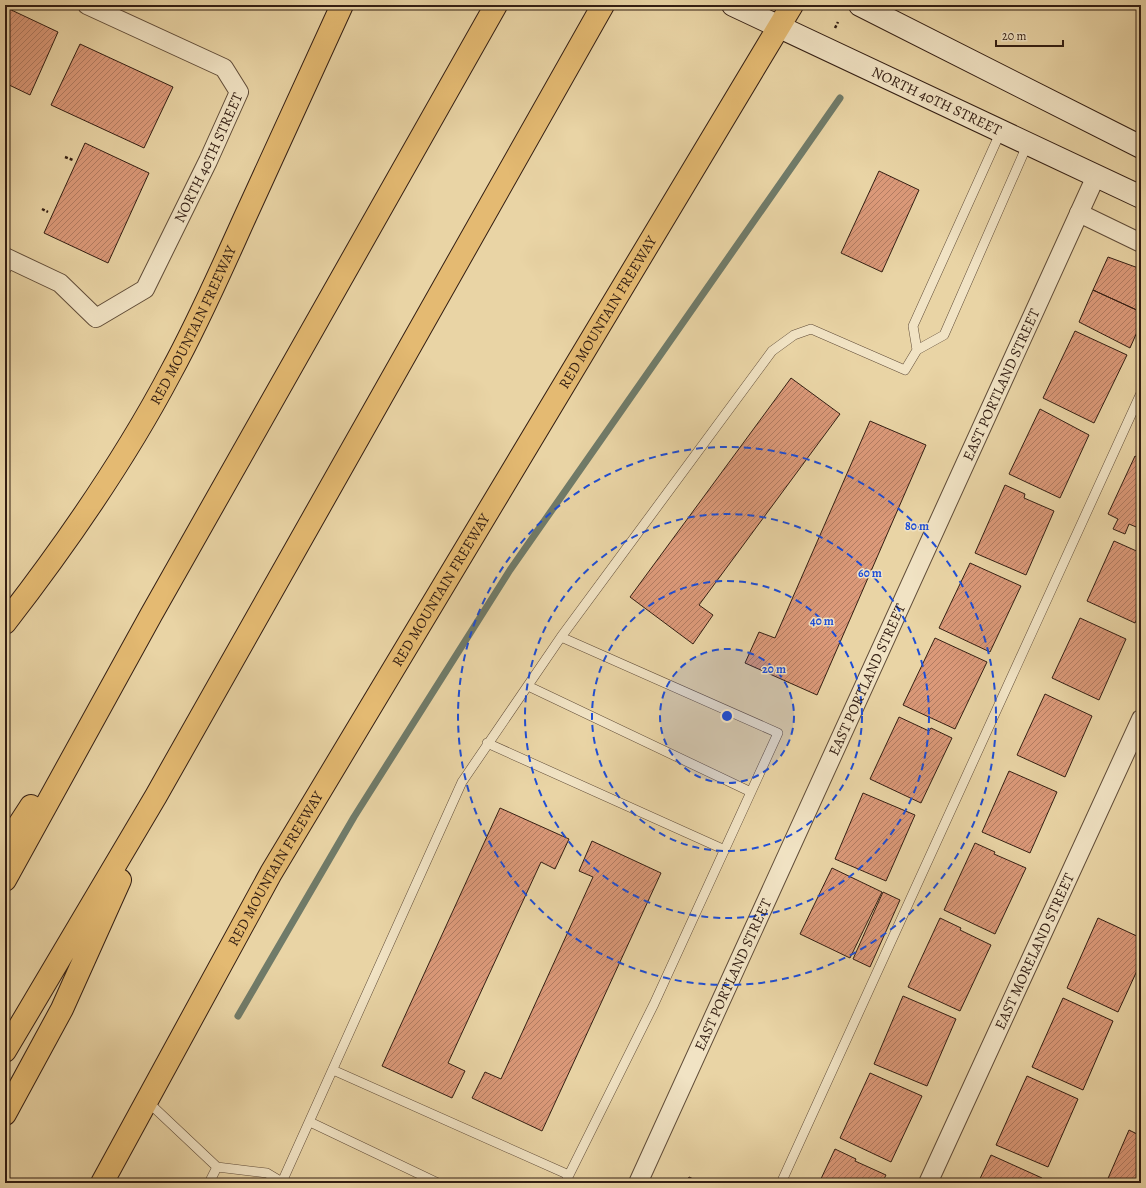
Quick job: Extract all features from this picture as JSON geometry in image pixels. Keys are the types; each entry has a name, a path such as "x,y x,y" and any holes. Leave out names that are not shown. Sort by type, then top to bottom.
{"main road":[{"name":"RED MOUNTAIN FREEWAY","path":"5,623 62,548 87,512 134,438 172,371 210,296 342,5"},
{"path":"5,880 151,615 496,5"},
{"name":"NORTH 40TH STREET","path":"733,5 1141,197"},
{"name":"RED MOUNTAIN FREEWAY","path":"102,1183 232,942 314,798 792,5"},
{"path":"860,5 1141,147"},
{"path":"5,1051 156,796 598,14"},
{"path":"5,846 151,615"},
{"path":"5,1114 62,1009 156,796"}],"street":[{"name":"NORTH 40TH STREET","path":"7,263 60,283 96,318 146,289 208,161 239,92 224,68 87,5"},
{"name":"EAST PORTLAND STREET","path":"638,1183 1096,176"},
{"path":"1079,214 1141,243"},
{"name":"EAST MORELAND STREET","path":"928,1183 1141,719"}],"lane":[{"path":"917,350 913,326 1002,131"},
{"path":"146,1100 217,1167 267,1173 283,1183 462,782 561,637 772,351 794,335 811,329 905,370 917,350 944,335 1028,143"},
{"path":"782,1183 1141,393"},
{"path":"333,1070 567,1179 654,1004 778,734 561,637"},
{"path":"528,686 751,792"},
{"path":"488,743 724,850"},
{"path":"310,1122 438,1183"},
{"path":"210,1183 217,1167"}],"path":[{"path":"66,157 73,160"},
{"path":"42,209 48,212"}],"building":[{"path":"5,7 58,32 30,95 5,83"},
{"path":"80,44 173,87 144,148 51,105"},
{"path":"85,143 149,173 108,263 44,233"},
{"path":"879,171 919,190 882,272 841,253"},
{"path":"1108,257 1141,269 1141,312 1093,290"},
{"path":"1093,290 1141,312 1141,323 1130,348 1079,322"},
{"path":"1075,331 1127,355 1094,423 1043,398"},
{"path":"791,378 840,414 699,605 713,615 693,644 630,597"},
{"path":"1040,409 1089,435 1060,498 1009,474"},
{"path":"870,421 926,445 817,695 745,663 759,632 775,638"},
{"path":"1135,456 1141,459 1141,529 1129,524 1125,534 1113,529 1118,519 1108,514"},
{"path":"1005,485 1025,494 1024,498 1054,511 1026,575 975,553"},
{"path":"1114,541 1141,553 1141,610 1135,623 1087,601"},
{"path":"970,563 1021,586 990,652 939,628"},
{"path":"1080,618 1126,639 1099,700 1052,678"},
{"path":"935,638 987,662 955,729 903,705"},
{"path":"1045,694 1092,716 1065,777 1017,755"},
{"path":"899,717 929,731 931,728 952,738 921,803 870,779"},
{"path":"1009,771 1057,792 1030,853 982,832"},
{"path":"863,793 915,815 886,881 835,859"},
{"path":"500,808 569,839 555,869 541,862 448,1063 465,1071 452,1098 382,1066"},
{"path":"592,841 661,873 542,1131 472,1098 485,1072 501,1079 593,877 579,871"},
{"path":"975,843 995,852 994,854 1026,868 995,934 944,910"},
{"path":"832,868 882,892 850,958 800,934"},
{"path":"883,892 900,900 870,967 853,959"},
{"path":"940,918 961,928 960,930 991,945 960,1011 908,987"},
{"path":"1098,918 1141,938 1141,962 1118,1012 1067,988"},
{"path":"903,996 956,1019 927,1086 874,1064"},
{"path":"1063,998 1113,1021 1083,1090 1032,1067"},
{"path":"870,1073 922,1096 891,1162 840,1138"},
{"path":"1027,1076 1078,1099 1048,1167 996,1145"},
{"path":"1129,1130 1141,1136 1141,1183 1106,1183"},
{"path":"835,1149 856,1159 855,1161 886,1175 882,1183 819,1183"},
{"path":"991,1155 1042,1178 1040,1183 978,1183"},
{"path":"689,1177 702,1183 686,1183"}],"waterway":[{"path":"238,1016 354,817 510,570 840,98"}]}
